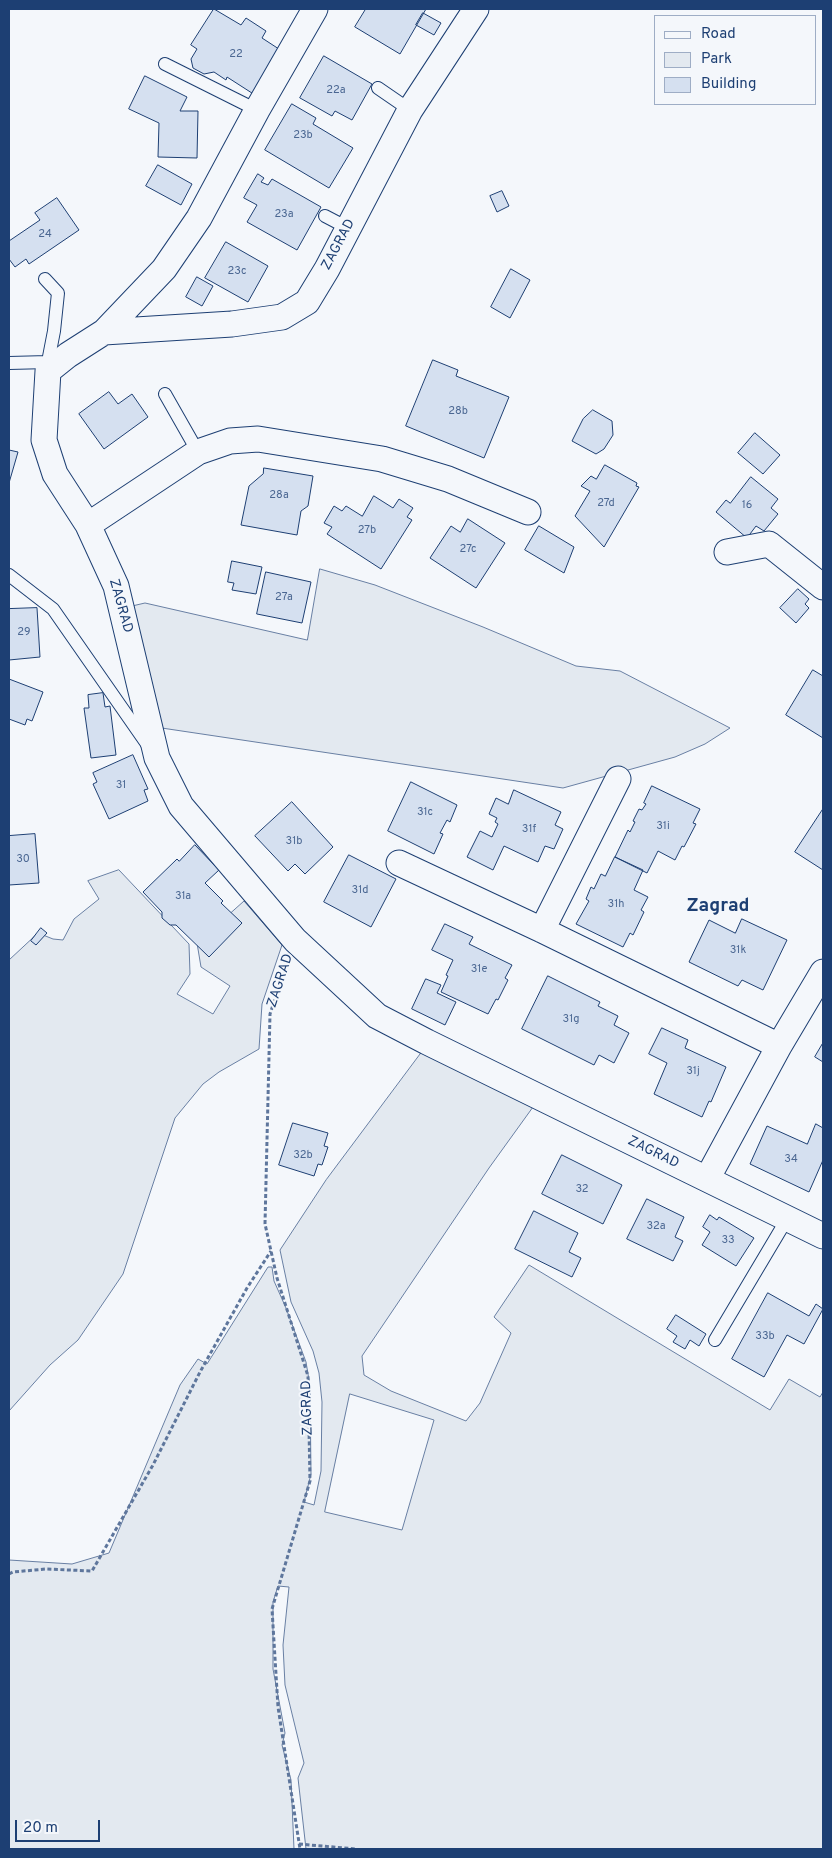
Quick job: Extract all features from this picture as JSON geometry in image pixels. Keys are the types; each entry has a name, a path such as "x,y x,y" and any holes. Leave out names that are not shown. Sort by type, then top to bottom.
{"street":[{"name":"ZAGRAD","path":"315,9 257,110 199,218 164,269 104,332 48,367 44,440 55,474 88,525 116,586 157,758 181,806 295,940 377,1016 823,1236"},
{"name":"ZAGRAD","path":"104,332 232,324 282,317 307,302 327,269 410,110 470,13"},
{"path":"88,525 198,452 230,441 258,439 382,459 448,479 528,512"},
{"path":"727,552 769,544 823,587"},
{"path":"542,930 618,779"},
{"path":"399,863 542,930 779,1046"},
{"path":"707,1179 779,1046 823,972"}],"lane":[{"path":"165,64 257,110"},
{"path":"378,88 410,110"},
{"path":"325,216 348,228"},
{"path":"9,363 48,367 58,293 45,279"},
{"path":"165,394 198,452"},
{"path":"9,575 53,609 157,758"},
{"path":"715,1340 787,1219"}],"path":[{"name":"ZAGRAD","path":"295,940 270,1014 265,1224 277,1278 308,1376 310,1481 272,1609 278,1707 300,1849"},
{"path":"9,1574 46,1569 92,1571 153,1465 200,1372 247,1288 271,1250"},
{"path":"299,1844 356,1849"}],"green space":[{"path":"320,569 375,585 576,666 620,671 730,728 705,744 675,757 563,788 155,727 132,606 145,603 307,640"},
{"path":"119,870 189,944 190,974 177,994 213,1014 230,986 201,967 197,943 244,901 282,945 262,1004 259,1049 219,1072 203,1084 175,1118 123,1274 78,1340 50,1365 9,1411 9,960 38,933 53,939 63,940 74,919 99,899 88,881"},
{"path":"422,1052 533,1107 489,1168 362,1356 364,1375 391,1391 466,1421 480,1403 511,1333 494,1317 529,1265 770,1410 789,1379 820,1397 823,1392 823,1849 306,1849 298,1778 304,1763 285,1685 283,1645 289,1587 278,1586 273,1602 273,1669 285,1733 282,1745 291,1780 294,1849 9,1849 9,1560 72,1564 109,1553 180,1385 198,1359 207,1364 268,1267 272,1267 274,1281 306,1362 310,1386 311,1474 304,1502 314,1505 321,1471 322,1402 319,1373 313,1351 291,1302 280,1250 326,1180","holes":["350,1394 434,1420 402,1530 325,1512"]}],"building":[{"path":"214,9 241,25 246,18 266,31 262,38 282,51 255,95 227,77 226,80 214,72 204,74 193,68 191,59 197,49 191,45"},
{"path":"366,9 426,9 400,54 355,27"},
{"path":"423,13 441,23 434,35 416,25"},
{"path":"324,56 372,84 352,120 335,111 332,116 300,98"},
{"path":"145,76 187,97 180,111 198,111 197,158 158,157 159,123 129,109"},
{"path":"292,104 316,118 313,124 353,148 329,188 265,150"},
{"path":"158,165 192,184 181,205 146,186"},
{"path":"258,174 264,178 261,182 268,185 272,179 321,207 297,250 247,222 257,205 244,198"},
{"path":"502,191 509,206 497,212 490,196"},
{"path":"57,198 79,230 29,264 26,259 15,267 9,259 9,241 40,220 35,213"},
{"path":"226,242 268,266 248,302 205,278"},
{"path":"511,269 530,280 510,318 491,307"},
{"path":"197,277 213,286 202,306 186,297"},
{"path":"433,360 458,370 456,376 509,397 484,458 406,426"},
{"path":"109,392 118,404 132,394 148,417 104,449 79,414"},
{"path":"593,410 612,421 613,435 604,449 596,454 572,441 583,419"},
{"path":"755,433 780,455 763,474 738,453"},
{"path":"9,450 18,452 9,483"},
{"path":"605,465 637,483 636,486 639,487 604,547 575,516 590,491 581,486 591,476 596,479"},
{"path":"264,468 313,476 308,506 301,511 297,535 241,525 249,486 263,474"},
{"path":"751,477 778,499 771,508 778,514 764,531 756,526 747,538 716,512 726,500 730,503"},
{"path":"374,496 393,508 399,499 413,508 407,517 412,520 381,569 327,534 332,527 324,523 334,506 342,511 346,506 362,516"},
{"path":"468,519 505,543 476,588 430,558 451,526 460,532"},
{"path":"539,526 574,547 564,573 525,550"},
{"path":"232,561 262,567 256,594 232,590 234,583 228,582"},
{"path":"266,572 311,582 302,623 257,614"},
{"path":"798,589 809,599 805,604 809,608 796,623 780,608"},
{"path":"37,608 40,657 9,660 9,609"},
{"path":"813,670 823,676 823,738 786,715"},
{"path":"9,679 43,692 32,721 27,719 25,725 9,719"},
{"path":"103,693 105,707 110,706 116,755 91,758 84,708 89,708 88,695"},
{"path":"133,755 148,789 144,790 148,801 109,819 93,784 97,782 93,773"},
{"path":"411,782 457,805 450,822 447,820 440,833 443,834 434,854 388,831"},
{"path":"652,786 700,809 693,823 696,824 675,860 658,851 647,873 615,857 628,830 630,832 635,822 633,821 639,809 642,810 646,804 644,803"},
{"path":"514,790 561,812 555,825 563,829 554,849 545,846 538,862 504,846 493,870 467,857 480,831 492,837 498,824 495,822 497,818 489,814 496,798 508,804"},
{"path":"292,802 333,847 305,874 295,864 288,871 255,836"},
{"path":"823,809 823,870 795,852"},
{"path":"35,834 39,883 9,885 9,836"},
{"path":"195,845 219,870 205,883 223,901 221,903 242,923 209,957 176,925 170,925 162,918 162,912 143,892 177,859 179,861"},
{"path":"349,855 396,879 371,927 324,902"},
{"path":"615,857 643,870 634,890 648,897 641,910 644,912 633,935 630,933 623,947 576,924 589,901 586,899 591,887 594,889 601,874 605,876"},
{"path":"742,919 787,940 763,990 742,980 738,986 689,962 709,920 735,933"},
{"path":"445,924 473,937 469,944 512,965 505,978 508,980 498,1000 496,999 488,1014 441,992 453,960 432,950"},
{"path":"41,928 47,933 36,945 31,941"},
{"path":"548,976 600,1002 598,1006 618,1016 614,1025 629,1033 614,1063 599,1055 594,1065 522,1029"},
{"path":"426,979 441,985 437,993 456,1002 445,1025 412,1009"},
{"path":"662,1028 688,1040 685,1048 726,1067 711,1102 709,1101 702,1117 654,1094 667,1063 649,1054"},
{"path":"823,1043 823,1062 815,1057"},
{"path":"293,1123 328,1133 324,1146 328,1147 322,1165 318,1164 314,1176 279,1165"},
{"path":"816,1124 823,1128 823,1160 809,1192 750,1164 767,1126 807,1144"},
{"path":"562,1155 622,1185 603,1224 542,1194"},
{"path":"647,1199 684,1217 675,1237 683,1241 673,1261 627,1239"},
{"path":"534,1211 578,1233 569,1252 581,1258 572,1277 515,1249"},
{"path":"710,1215 717,1220 719,1217 754,1238 736,1266 702,1245 710,1232 703,1227"},
{"path":"768,1293 809,1316 816,1304 823,1309 804,1344 787,1335 764,1377 732,1359"},
{"path":"676,1315 706,1334 699,1346 690,1340 685,1349 673,1342 677,1336 667,1329"}],"district":[{"name":"Zagrad","path":"718,907"}]}
